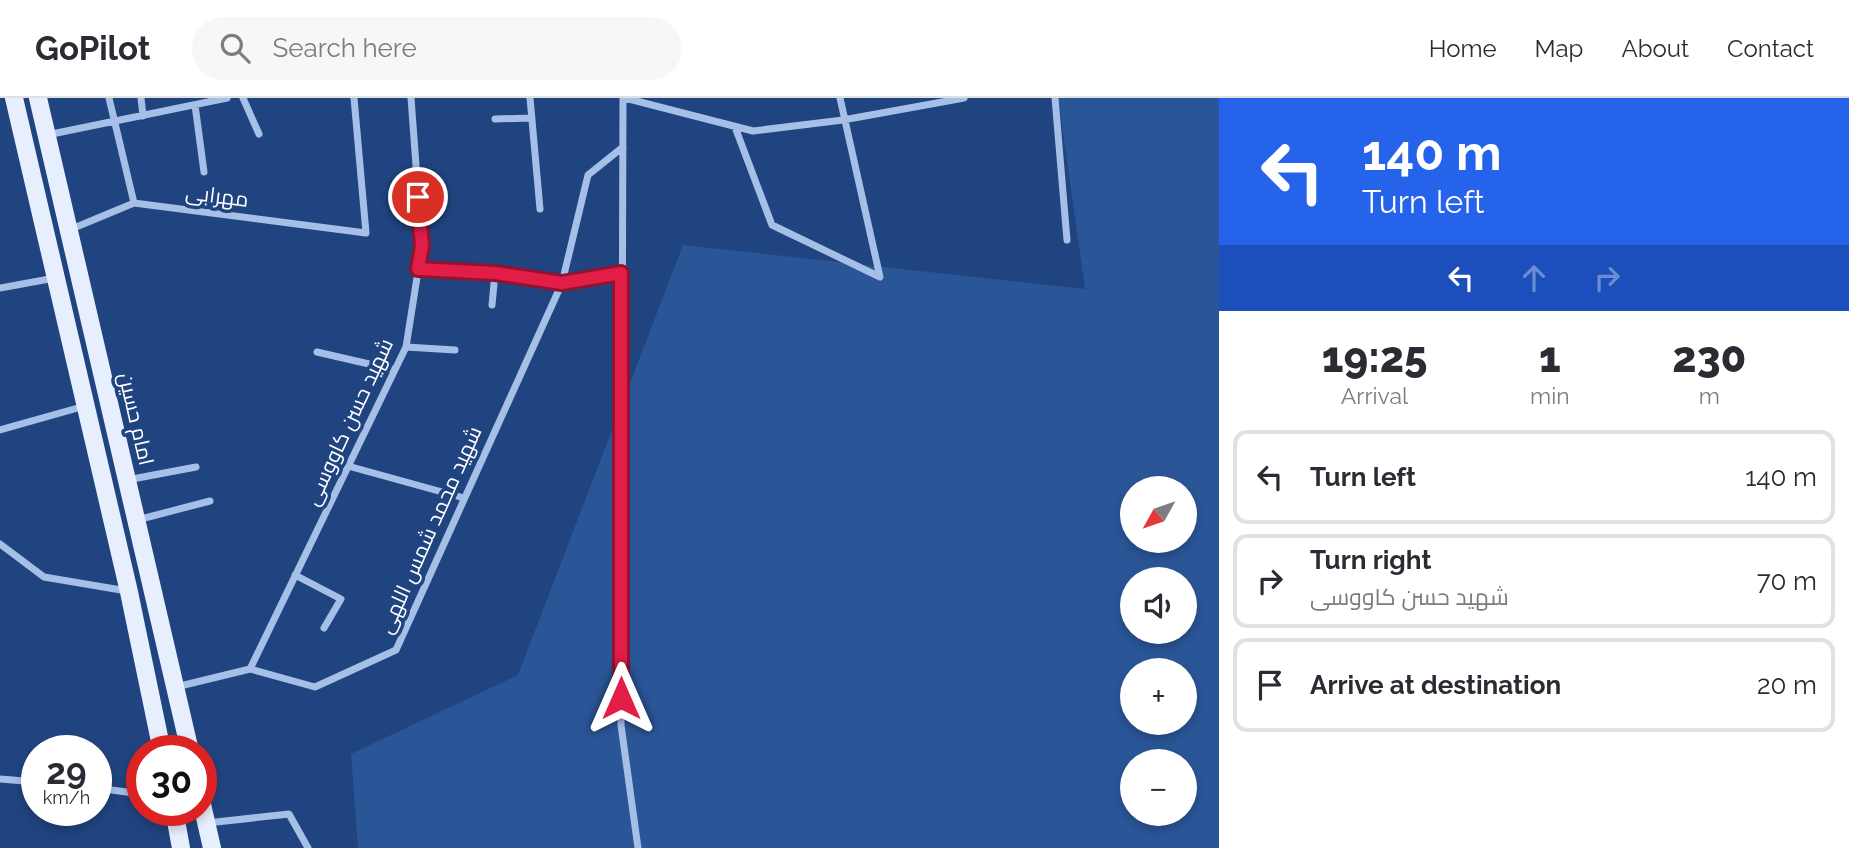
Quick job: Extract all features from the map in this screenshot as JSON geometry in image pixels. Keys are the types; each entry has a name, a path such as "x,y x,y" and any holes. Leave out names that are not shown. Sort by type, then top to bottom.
{"main road":[{"path":"14,98 129,592 159,735"},
{"name":"امام حسین","path":"38,98 186,735"},
{"path":"177,826 181,848"},
{"path":"207,826 212,848"}],"street":[{"path":"69,231 134,203 109,98"},
{"path":"141,98 143,116"},
{"path":"46,136 227,98"},
{"path":"243,98 259,134"},
{"name":"مهرابی","path":"134,203 366,233 354,98"},
{"name":"شهید حسن کاووسی","path":"250,669 406,347 422,246 411,98"},
{"path":"530,98 540,209"},
{"path":"638,848 621,725 621,273 624,98 753,131 843,120 926,101 964,98"},
{"path":"735,127 772,225 880,277 840,98"},
{"path":"1055,98 1067,240"},
{"path":"195,105 204,172"},
{"path":"495,119 532,118"},
{"name":"شهید محمد شمس اللهی","path":"250,669 315,687 396,650 562,283 588,175 623,147"},
{"path":"418,269 495,273 562,283 621,273"},
{"path":"492,305 495,273"},
{"path":"0,288 56,278"},
{"path":"406,347 455,350"},
{"path":"317,352 395,370"},
{"path":"0,429 86,406"},
{"path":"348,466 464,498"},
{"path":"127,480 196,467"},
{"path":"136,520 210,501"},
{"path":"0,544 44,577 129,592"},
{"path":"295,575 341,598 324,628"},
{"path":"175,687 250,669"},
{"path":"0,779 21,781"},
{"path":"217,822 289,814 308,848"}],"shaded area":[{"path":"1058,98 1219,98 1219,848 358,848 351,754 518,675 683,245 1085,289"}],"route":[{"path":"418,197 422,246 418,269 495,273 562,283 621,273 621,698"}]}
